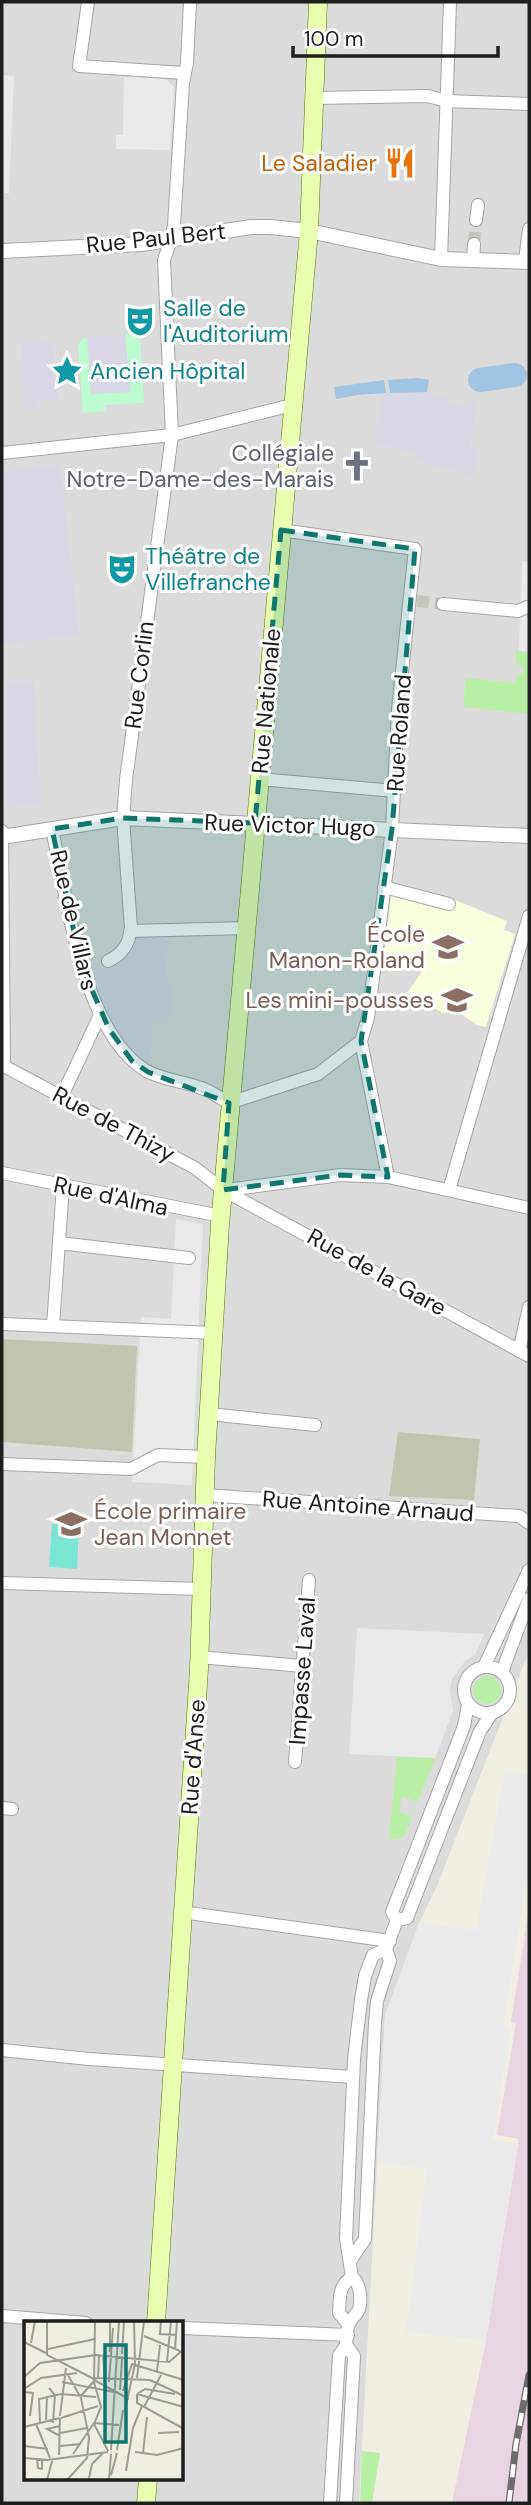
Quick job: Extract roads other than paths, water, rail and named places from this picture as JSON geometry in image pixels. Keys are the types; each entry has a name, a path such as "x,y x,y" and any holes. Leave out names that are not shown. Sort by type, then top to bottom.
{"main road":[{"name":"Rue Nationale","path":"223,1190 309,230 318,2"},
{"name":"Rue d'Anse","path":"156,2321 199,1657 206,1457 223,1190"},
{"path":"146,2503 148,2480"}],"street":[{"path":"89,2 79,66 184,73"},
{"name":"Rue Corlin","path":"130,931 123,818 172,435 164,260 172,240 190,2"},
{"path":"441,259 450,2"},
{"path":"313,98 428,96 446,101 529,104"},
{"path":"476,220 478,205"},
{"name":"Rue Paul Bert","path":"2,251 172,240 251,227 309,230 441,259 527,261"},
{"path":"527,261 529,229"},
{"path":"473,260 474,244"},
{"path":"2,453 172,435 292,405"},
{"name":"Rue Roland","path":"281,530 415,549 414,600 398,709 392,829 368,1018 361,1041"},
{"path":"443,604 518,611 527,607"},
{"path":"259,779 395,791"},
{"name":"Rue Victor Hugo","path":"2,837 123,818 529,836"},
{"name":"Rue de Villars","path":"52,829 81,965 93,1003 100,1015 132,1061 140,1067 148,1072 202,1088 229,1102"},
{"path":"2,831 3,1065"},
{"path":"384,887 449,904"},
{"path":"449,1190 529,916"},
{"path":"108,961 121,955 130,931 247,928"},
{"path":"62,1096 100,1015"},
{"path":"229,1102 318,1074 361,1041 388,1177"},
{"name":"Rue de Thizy","path":"3,1065 195,1168 223,1190"},
{"name":"Rue d'Alma","path":"2,1173 221,1216"},
{"path":"223,1190 341,1175 388,1177 529,1208"},
{"path":"53,1326 63,1186"},
{"name":"Rue de la Gare","path":"223,1190 524,1353"},
{"path":"59,1243 190,1258"},
{"path":"524,1353 529,1307"},
{"path":"2,1324 215,1333"},
{"path":"209,1414 315,1425"},
{"path":"2,1464 131,1469 158,1455 206,1457"},
{"name":"Rue Antoine Arnaud","path":"205,1495 519,1516 529,1523"},
{"path":"484,1667 529,1570"},
{"name":"Impasse Laval","path":"295,1762 309,1580"},
{"path":"2,1583 202,1589"},
{"path":"502,1672 529,1599"},
{"path":"199,1657 302,1666"},
{"path":"397,1920 407,1918 480,1731 492,1713 503,1707 509,1698 509,1682 502,1672 484,1667 473,1671 466,1680 463,1691 468,1704 476,1711 492,1713"},
{"path":"397,1920 392,1912 464,1726 468,1704"},
{"path":"182,1912 303,1936 388,1945"},
{"path":"350,2260 365,2239 377,2001 390,1961 388,1945 397,1920"},
{"path":"330,2503 339,2355 359,2310 359,2287 352,2277 346,2239 357,2024 365,1976 373,1955 388,1945"},
{"path":"2,2050 89,2059 353,2077"},
{"path":"346,2503 354,2356 339,2313 341,2291 344,2283 352,2277"},
{"path":"2,2316 62,2321"},
{"path":"184,2328 348,2335"}],"waterway":[{"path":"480,380 515,375"}],"tunnel":[{"path":"474,244 476,220"},
{"path":"417,601 443,604"}],"railway":[{"path":"509,2503 516,2444 529,2375"}],"place":[{"name":"Le Saladier","path":"400,163"},
{"name":"Salle de l'Auditorium","path":"140,321"},
{"name":"Ancien Hôpital","path":"67,371"},
{"name":"Collégiale Notre-Dame-des-Marais","path":"357,466"},
{"name":"Théâtre de Villefranche","path":"122,569"},
{"name":"École Manon-Roland","path":"448,947"},
{"name":"Les mini-pousses","path":"457,1000"},
{"name":"École primaire Jean Monnet","path":"71,1524"}]}
